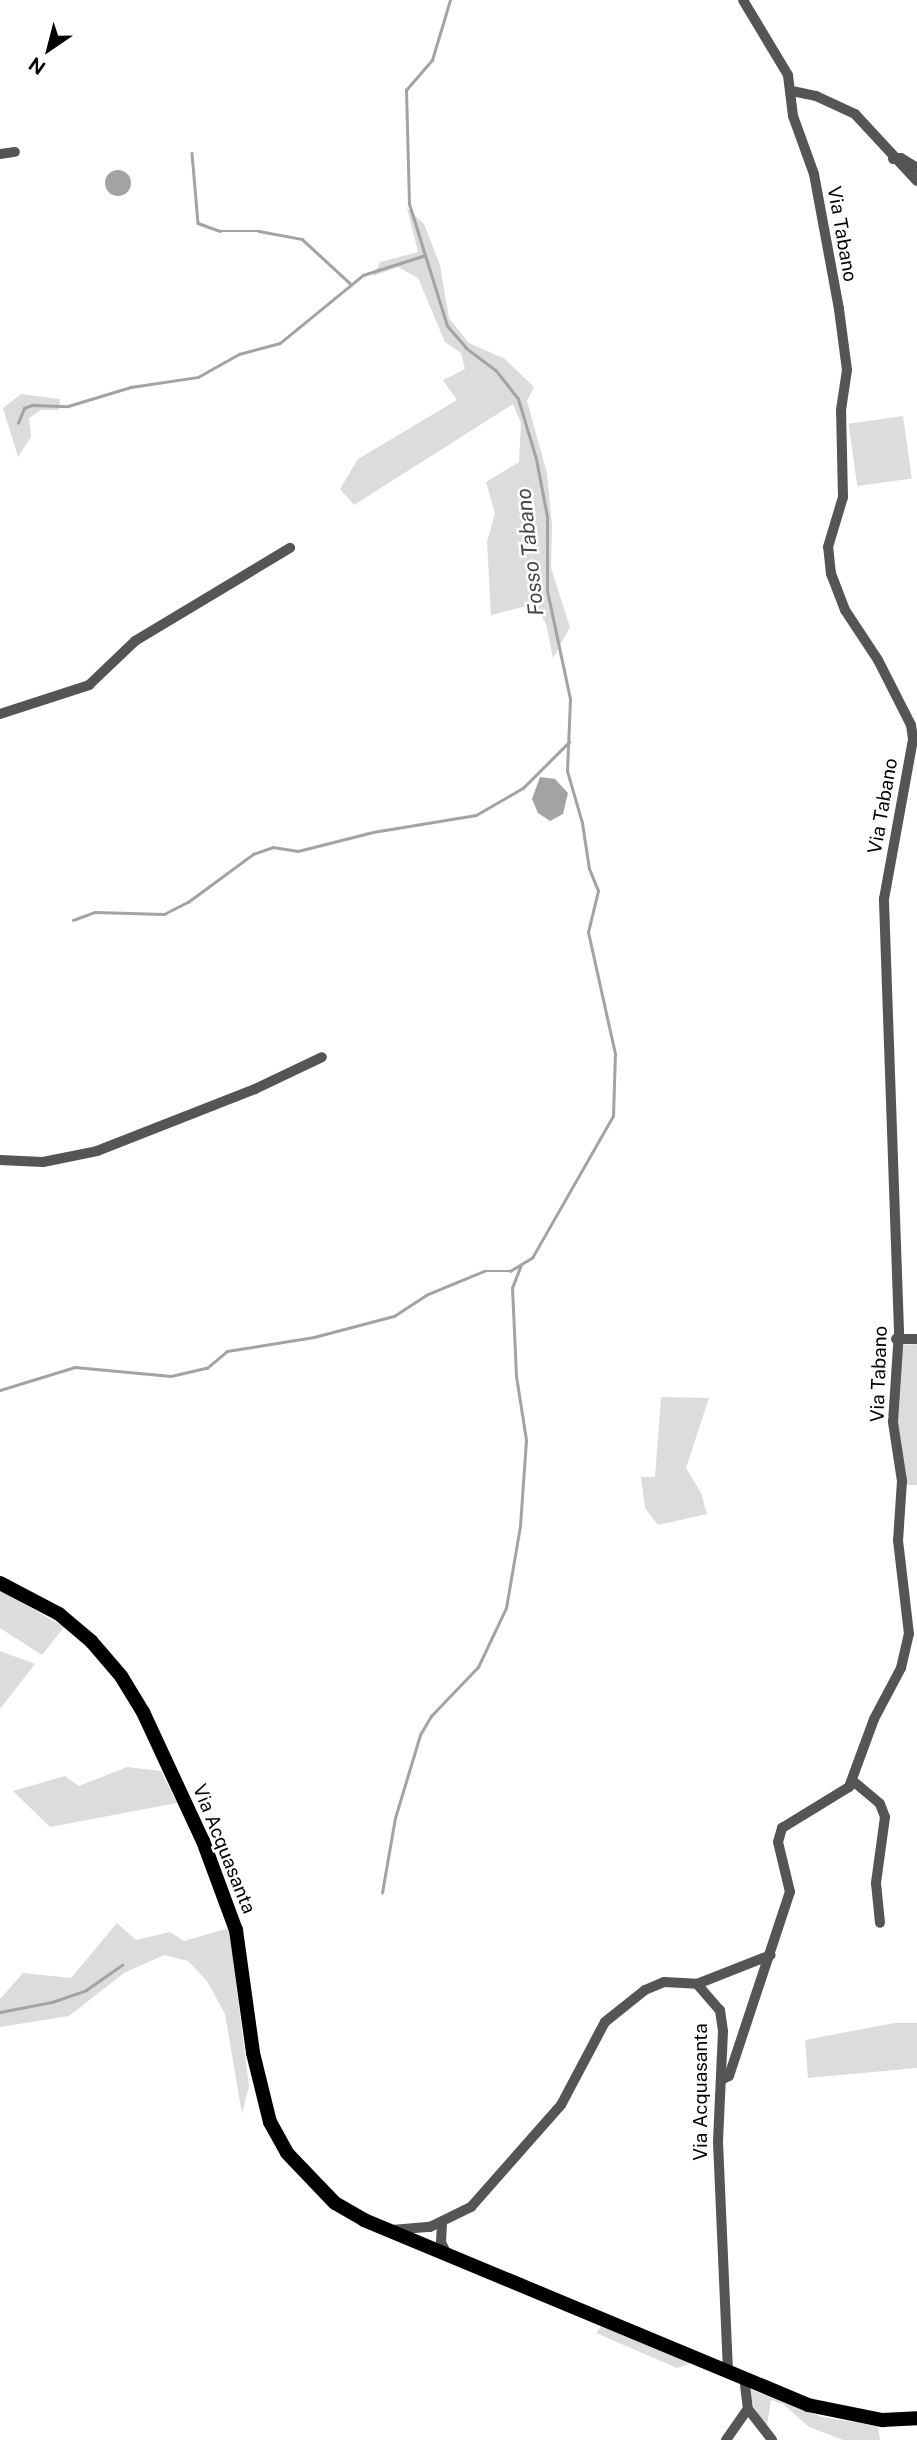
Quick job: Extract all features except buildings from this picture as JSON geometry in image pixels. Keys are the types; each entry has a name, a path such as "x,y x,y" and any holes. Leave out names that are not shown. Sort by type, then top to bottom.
{"main road":[{"name":"Via Acquasanta","path":"0,1583 59,1614 91,1641 138,1703 203,1841 236,1930 253,2053 270,2122 287,2153 335,2203 422,2245 808,2404 845,2415 882,2420 917,2418"}],"street":[{"name":"Via Tabano","path":"743,0 778,52 792,91 793,116 819,201 847,370 841,410 844,497 828,547 831,574 845,610 874,654 915,737 884,899 896,1339 893,1422 902,1481 898,1541 909,1634 901,1668 874,1719 853,1781"},
{"path":"792,91 816,96 855,114 893,159 917,181"},
{"path":"0,153 15,152"},
{"path":"893,159 901,158 917,168"},
{"path":"0,714 89,685 135,641 290,548"},
{"path":"0,1160 43,1162 97,1152 232,1099 322,1057"},
{"path":"896,1339 917,1339"},
{"path":"721,2080 729,2076 790,1892 778,1842 782,1828 838,1797 853,1781 880,1804 886,1817 876,1884 880,1923"},
{"path":"422,2245 437,2227 471,2207 493,2187 561,2105 605,2022 645,1990 664,1982 697,1984 771,1955"},
{"name":"Via Acquasanta","path":"697,1984 720,2010 718,2142 728,2370"},
{"path":"387,2230 437,2227"},
{"path":"437,2227 447,2255"},
{"path":"744,2377 748,2409 772,2440"},
{"path":"726,2440 748,2409"}],"shaded area":[{"path":"118,170 127,174 131,183 127,192 118,196 109,192 105,183 109,174"},
{"path":"407,208 424,224 440,265 449,318 469,343 505,359 534,387 527,401 547,473 552,526 551,568 570,627 553,658 546,624 535,604 491,615 487,542 495,513 486,482 519,462 521,423 513,404 354,505 340,489 358,459 457,400 443,380 465,369 461,353 445,342 418,278 398,267 373,276 380,262 418,252"},
{"path":"21,394 60,399 59,410 41,410 29,418 31,437 18,457 3,408"},
{"path":"903,416 912,478 857,486 849,424"},
{"path":"540,777 555,779 568,793 563,814 550,821 538,813 532,799"},
{"path":"917,1344 917,1485 907,1485 895,1417 900,1345"},
{"path":"661,1397 709,1398 686,1468 701,1493 707,1514 658,1525 645,1508 641,1477 655,1477"},
{"path":"0,1590 64,1627 42,1655 0,1628"},
{"path":"0,1651 35,1664 0,1709"},
{"path":"127,1767 161,1771 177,1803 50,1827 13,1791 65,1776 79,1786"},
{"path":"117,1923 136,1940 170,1932 184,1941 229,1928 249,2086 242,2114 225,2014 207,1981 188,1961 164,1955 124,1973 69,2016 0,2027 0,1999 23,1973 71,1978"},
{"path":"894,2023 917,2023 917,2068 808,2078 805,2040"},
{"path":"601,2326 692,2363 677,2368 596,2333"},
{"path":"749,2389 822,2417 878,2426 880,2440 843,2440 809,2427 783,2404 771,2400 767,2426 757,2420"}],"waterway":[{"name":"Fosso Tabano","path":"0,1390 75,1367 171,1376 207,1368 227,1351 314,1337 394,1316 426,1295 484,1271 510,1271 532,1258 613,1116 615,1054 588,932 598,891 589,869 582,823 567,771 570,699 547,591 547,517 536,459 518,399 496,371 466,348 447,326 409,204 406,90 432,60 450,0"},
{"path":"192,153 198,223 220,231 259,231 302,239 351,284"},
{"path":"18,423 24,408 32,405 68,406 131,387 198,377 239,354 280,343 363,275 423,256"},
{"path":"73,920 95,912 164,914 188,902 253,854 273,847 298,851 373,832 476,815 523,788 569,742"},
{"path":"382,1893 395,1818 420,1735 431,1716 478,1667 506,1608 520,1526 526,1440 516,1376 512,1288 521,1265"},
{"path":"0,2012 52,2002 86,1990 122,1965"}]}
